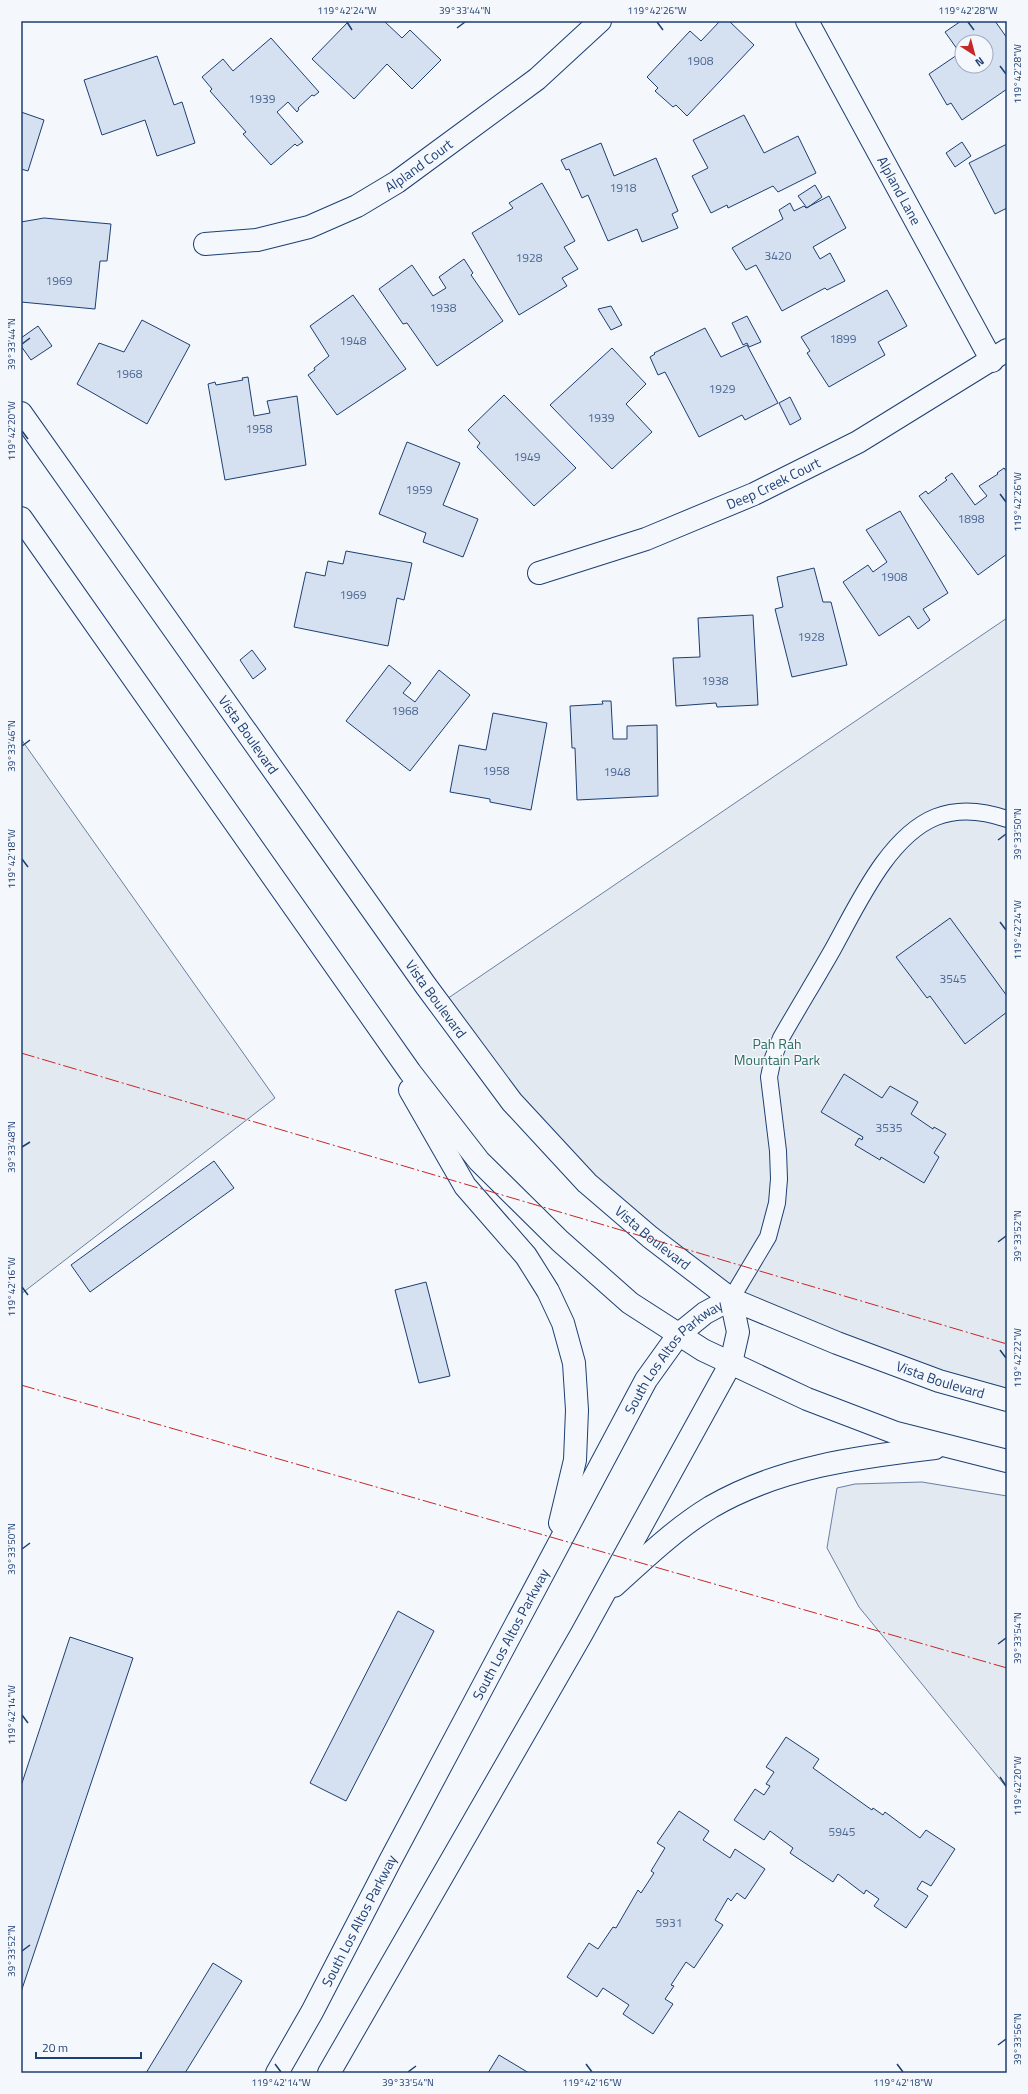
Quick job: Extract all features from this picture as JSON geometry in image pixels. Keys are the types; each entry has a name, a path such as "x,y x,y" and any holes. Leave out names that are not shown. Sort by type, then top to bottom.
{"main road":[{"name":"Alpland Court","path":"205,244 257,240 309,227 357,206 397,182 537,79 600,21"},
{"name":"Alpland Lane","path":"806,21 999,356"},
{"name":"Deep Creek Court","path":"539,573 646,538 754,494 858,442 999,356"},
{"name":"Vista Boulevard","path":"21,413 426,986 512,1102 587,1183 650,1237 731,1299 837,1343 939,1381 1007,1400"},
{"path":"21,518 410,1072 479,1161 560,1241 630,1303 702,1350 814,1402 896,1433 1007,1461"},
{"path":"352,990 465,1186 526,1256 548,1291 563,1323 574,1363 578,1410 575,1460 553,1553"},
{"name":"South Los Altos Parkway","path":"277,2073 312,2012 390,1861 646,1380 679,1334 705,1313 731,1299 738,1332 731,1363 601,1598 329,2073"},
{"path":"601,1598 665,1540 710,1508 762,1482 809,1468 860,1457 947,1446"}],"lane":[{"path":"731,1299 768,1236 777,1203 779,1179 778,1151 769,1077 773,1058 781,1038 864,893 885,861 902,841 935,817 954,812 972,812 991,814 1007,819"}],"green space":[{"name":"Pah Rah Mountain Park","path":"1007,618 1007,1402 867,1360 657,1249 438,1005"},
{"path":"21,739 275,1098 21,1294"},
{"path":"922,1482 1007,1496 1007,1788 859,1607 827,1548 837,1488 855,1484"}],"building":[{"path":"349,21 384,21 402,38 410,30 441,60 412,89 387,64 354,99 312,59"},
{"path":"720,21 729,21 754,45 687,116 676,105 673,107 655,91 658,88 647,77 690,31 701,41"},
{"path":"961,21 995,21 1007,38 1007,89 962,120 951,103 947,105 929,74 954,57 954,74 994,74 994,34 954,34 954,45 945,32"},
{"path":"271,38 319,92 314,96 312,95 298,108 299,109 297,112 288,102 277,112 303,142 297,146 295,144 271,165 243,134 246,132 210,91 212,89 202,77 223,59 233,71"},
{"path":"157,56 174,105 182,102 195,143 157,156 145,120 102,135 84,80"},
{"path":"21,112 44,120 28,171 21,169"},
{"path":"744,115 764,153 798,136 816,173 778,192 773,186 728,208 727,205 711,213 692,176 708,168 693,140"},
{"path":"962,142 971,156 955,167 946,153"},
{"path":"601,143 614,176 656,158 678,211 672,214 678,228 642,242 637,229 608,241 588,195 582,198 569,169 566,170 561,160"},
{"path":"1007,144 1007,208 995,214 969,163"},
{"path":"542,183 575,241 564,247 578,269 562,278 567,286 519,315 472,233 513,208 509,203"},
{"path":"815,185 822,197 807,208 798,196"},
{"path":"829,196 846,228 813,247 820,259 830,253 845,281 827,290 825,288 782,311 756,265 746,270 732,248 783,219 779,210 790,203 794,211 804,206 806,208"},
{"path":"44,218 111,224 107,261 100,261 95,309 21,302 21,222"},
{"path":"464,259 473,273 471,275 503,321 437,366 407,323 403,324 379,289 412,265 433,296 446,288 439,277"},
{"path":"887,290 907,326 878,342 885,355 829,387 807,353 810,351 801,337"},
{"path":"353,295 406,369 337,415 308,375 329,356 310,326"},
{"path":"611,306 622,325 611,330 598,309"},
{"path":"747,316 761,342 749,347 747,343 743,345 732,323"},
{"path":"142,320 190,345 147,424 77,384 99,343 124,352"},
{"path":"38,326 52,346 31,360 21,346 21,338"},
{"path":"705,328 721,357 747,345 778,403 745,420 742,415 699,437 665,372 658,375 650,357 655,354 654,353"},
{"path":"612,348 646,384 626,404 652,432 612,469 550,405"},
{"path":"248,377 254,416 270,413 267,401 297,396 306,465 225,480 208,384 215,382 216,385 243,380 242,378"},
{"path":"504,395 576,468 534,506 477,447 480,443 468,430"},
{"path":"790,397 801,419 790,425 779,403"},
{"path":"407,442 460,463 443,505 478,519 463,557 423,542 426,533 379,514"},
{"path":"1004,468 1007,472 1007,554 978,575 919,496 926,491 928,494 947,480 945,478 952,473 975,505 987,496 979,486 998,474 997,473"},
{"path":"900,511 948,593 923,609 930,620 918,629 909,616 879,636 843,582 868,565 873,572 887,562 866,530"},
{"path":"346,551 412,563 404,600 397,598 388,646 294,627 306,572 325,576 328,561 343,564"},
{"path":"814,568 823,602 831,602 847,665 792,677 775,609 783,607 777,577"},
{"path":"753,615 758,705 717,707 716,703 676,706 673,658 700,657 698,618"},
{"path":"252,650 266,669 253,679 240,660"},
{"path":"389,665 411,683 403,693 415,702 439,670 470,695 410,771 346,721"},
{"path":"602,701 611,701 613,739 627,739 627,726 657,725 658,796 577,800 575,748 572,748 570,706 603,704"},
{"path":"493,713 547,723 531,810 490,802 490,799 450,792 459,745 486,750"},
{"path":"950,918 1007,996 1007,1012 965,1044 930,996 927,998 896,957"},
{"path":"844,1074 882,1098 890,1086 918,1102 911,1114 933,1129 934,1127 946,1134 934,1153 939,1157 924,1183 881,1157 880,1160 855,1145 859,1138 862,1140 863,1137 821,1112"},
{"path":"214,1161 234,1188 90,1292 71,1265"},
{"path":"426,1282 450,1376 419,1383 395,1290"},
{"path":"398,1611 434,1631 346,1801 310,1783"},
{"path":"70,1637 133,1658 21,1992 21,1786"},
{"path":"786,1737 819,1759 813,1768 872,1810 873,1808 883,1815 885,1812 920,1838 926,1830 955,1849 931,1886 922,1881 917,1889 928,1896 906,1928 874,1906 879,1899 866,1890 864,1894 838,1874 833,1882 790,1853 793,1848 770,1831 764,1840 734,1820 755,1789 764,1795 770,1786 766,1784 774,1772 766,1767"},
{"path":"679,1811 709,1831 703,1840 730,1858 735,1849 765,1869 745,1899 737,1893 731,1901 728,1898 715,1920 723,1925 694,1968 686,1962 671,1985 674,1986 665,1999 673,2004 653,2034 623,2014 629,2005 603,1988 597,1997 567,1977 589,1943 598,1949 613,1927 616,1928 638,1890 641,1893 654,1873 651,1871 665,1848 657,1843"},
{"path":"213,1963 242,1981 185,2073 146,2073"},
{"path":"499,2055 529,2073 488,2073"}],"power":[{"path":"21,1053 1007,1344"},
{"path":"21,1385 1007,1668"}]}
